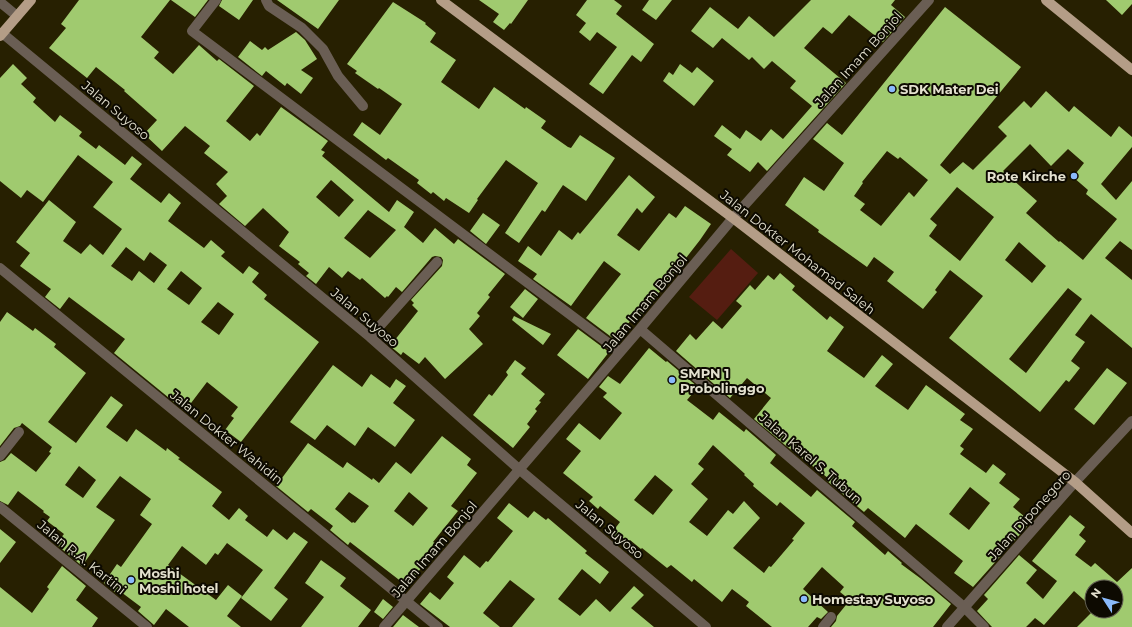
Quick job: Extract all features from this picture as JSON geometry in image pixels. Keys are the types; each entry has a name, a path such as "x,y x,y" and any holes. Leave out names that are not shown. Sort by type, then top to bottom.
{"main road":[{"path":"1,35 30,0"},
{"name":"Jalan Dokter Mohamad Saleh","path":"441,0 733,218 1075,482 1132,533"},
{"path":"1046,0 1132,70"}],"street":[{"path":"216,0 192,31 620,352"},
{"path":"266,0 269,6 302,28 323,49 338,76 363,106"},
{"name":"Jalan Imam Bonjol","path":"384,627 520,470 733,218 929,0"},
{"path":"0,2 17,16"},
{"name":"Jalan Suyoso","path":"1,35 370,337 520,470 706,627"},
{"path":"370,337 437,262"},
{"name":"Jalan Dokter Wahidin","path":"0,268 438,627"},
{"name":"Jalan Karel S. Tubun","path":"640,329 964,607 984,627"},
{"name":"Jalan Diponegoro","path":"947,627 1075,482 1132,421"},
{"path":"0,456 19,432"},
{"name":"Jalan R.A. Kartini","path":"0,507 147,627"},
{"path":"823,627 831,617"}],"shaded area":[{"path":"731,249 758,273 717,320 689,297"}],"building":[{"path":"79,0 170,0 141,37 159,52 154,58 173,74 199,45 217,61 219,59 254,86 226,121 250,141 257,133 260,136 281,107 328,141 321,150 325,152 322,156 389,212 397,200 414,212 404,227 423,243 435,228 454,244 458,239 505,274 488,295 490,297 477,313 480,316 469,329 483,344 445,379 425,357 419,364 403,352 401,355 390,346 418,311 412,305 414,303 411,300 442,266 443,260 441,257 432,257 402,292 396,287 388,297 387,296 385,298 362,278 360,280 348,271 342,278 329,267 316,284 306,276 309,273 298,264 300,262 279,246 289,232 263,208 245,226 219,204 227,196 216,184 228,172 204,153 210,146 185,126 162,151 144,134 157,120 124,91 125,90 96,67 87,78 49,48 66,28 61,24","holes":["331,180 354,200 339,217 316,197","368,210 396,230 370,258 344,238"]},
{"path":"171,0 208,0 195,17"},
{"path":"222,0 253,0 239,20 219,6"},
{"path":"277,0 339,0 318,29"},
{"path":"479,0 528,0 511,24 510,23 504,30 493,22 499,14"},
{"path":"587,0 614,0 622,6 616,14 654,44 641,62 632,55 603,94 589,84 617,47 597,32 590,41 579,32 586,23 576,15"},
{"path":"649,0 672,0 656,20 642,10"},
{"path":"811,0 895,0 891,5 905,17 883,42 849,15 832,34 823,27 804,48 846,83 767,171 758,162 750,172 727,155 732,149 714,136 722,125 740,139 746,130 761,141 771,129 783,139 812,106 790,88 796,81 772,61 764,69 752,57 749,60 722,38 713,48 691,31 710,7 738,29 749,16 774,37"},
{"path":"1106,0 1132,0 1132,4 1122,15"},
{"path":"393,2 426,23 425,24 436,33 430,42 456,60 441,82 479,109 494,87 525,109 526,107 546,121 541,128 568,147 571,148 580,135 615,158 586,201 563,185 545,212 542,210 519,243 505,233 538,183 506,160 477,199 478,200 469,213 446,198 444,201 433,192 431,194 417,183 419,180 388,158 386,160 353,135 362,122 380,135 402,104 355,73 357,71 347,64"},
{"path":"945,7 1021,67 940,165 950,174 963,162 973,170 1007,136 998,127 1024,101 1031,108 1046,91 1069,112 1074,106 1111,137 1119,126 1132,137 1132,147 1101,184 1116,200 1132,181 1132,250 1120,241 1105,258 1132,280 1132,348 1091,314 1075,335 1085,342 1071,361 1080,368 1069,382 1066,380 1040,412 949,338 983,296 950,270 935,290 937,292 923,309 887,281 894,272 874,257 867,267 818,232 819,230 785,205 804,177 824,191 844,163 813,139 827,123 842,135","holes":["1030,144 1051,166 1068,149 1084,163 1073,177 1088,190 1086,194 1117,219 1083,260 1060,241 1059,242 1026,213 1037,201 1003,171","887,151 898,159 900,157 928,180 914,197 909,192 881,226 860,210 865,204 854,196 863,183 862,182","957,187 994,217 960,261 929,236 937,225 930,219","1019,242 1046,266 1032,283 1005,260","1068,288 1082,299 1026,373 1009,359"]},
{"path":"296,32 305,40 317,59 301,70 313,78 301,94 287,83 285,86 266,71 262,76 238,57 250,41 262,50 265,47 268,50"},
{"path":"13,64 27,78 21,84 36,98 33,102 55,122 60,115 82,132 79,136 96,149 99,145 125,165 132,156 142,164 130,179 161,203 169,193 181,203 168,221 204,248 211,240 225,252 221,256 243,274 249,266 259,273 252,282 267,295 264,299 319,342 241,442 225,430 234,418 231,416 238,407 207,382 185,411 114,353 125,339 69,297 60,309 45,297 51,289 20,266 30,253 16,242 49,200 76,222 63,241 81,254 90,244 103,255 122,229 93,207 113,182 78,155 43,202 27,190 21,198 0,181 0,78","holes":["126,247 144,261 150,252 167,265 154,283 139,271 132,281 111,266","181,271 202,288 189,305 167,289","218,302 234,314 219,335 201,322"]},
{"path":"680,64 692,73 697,67 714,81 694,106 663,81 669,72 673,75"},
{"path":"629,175 655,197 642,213 637,208 617,235 639,251 669,213 676,218 685,206 711,224 640,317 636,314 618,336 621,338 618,342 586,318 621,274 604,261 571,306 533,279 537,274 518,261 528,246 541,256 559,230 572,240 578,232 580,234"},
{"path":"483,213 500,225 486,244 470,231"},
{"path":"780,273 795,286 792,290 827,320 830,316 844,327 827,351 864,378 882,355 893,364 875,386 908,410 926,385 965,414 960,420 973,429 960,446 964,449 960,454 986,473 993,464 1006,474 999,483 1020,499 1013,507 1031,522 973,587 954,573 963,561 916,524 905,538 868,508 864,512 826,480 828,478 754,419 771,398 747,378 730,398 676,351 690,334 696,340 713,321 722,329 742,306 736,301 750,285 755,290 768,275 774,280","holes":["970,487 990,503 969,530 949,514"]},
{"path":"525,289 538,299 523,318 510,307"},
{"path":"7,312 33,331 35,328 56,344 54,347 86,373 48,422 76,443 111,396 123,405 106,427 127,442 136,429 166,451 167,448 180,458 178,459 222,492 212,506 229,520 239,508 248,516 245,520 267,537 273,529 287,540 294,532 308,542 274,588 288,599 271,621 241,598 263,570 227,543 218,555 215,553 206,565 182,546 168,565 216,600 228,585 242,596 227,616 241,627 189,627 166,609 154,625 138,611 141,607 117,589 115,592 104,583 117,564 121,567 152,524 140,515 151,499 120,476 96,507 115,520 82,566 56,544 64,534 47,521 50,517 43,512 44,511 18,491 8,505 0,501 0,462 5,460 11,453 36,472 51,453 49,452 52,447 22,423 20,426 14,428 0,446 0,322","holes":["79,466 96,480 83,498 65,485"]},
{"path":"514,316 551,334 543,345 512,320"},
{"path":"578,329 609,352 588,379 557,355"},
{"path":"649,348 698,387 687,400 713,420 719,412 744,432 746,429 776,455 770,463 811,497 817,490 855,522 852,526 885,555 888,551 902,563 901,564 951,604 933,627 831,627 836,621 837,616 850,600 840,592 844,587 822,567 803,589 828,612 821,619 817,617 808,627 772,627 746,606 749,602 732,589 722,602 694,579 692,582 671,565 667,568 630,540 625,546 610,535 620,522 600,506 598,509 589,501 593,497 563,473 581,451 566,439 579,423 600,440 622,413 603,397 607,393 599,387 608,376 620,384","holes":["713,445 745,474 744,475 754,484 753,486 777,506 780,502 805,523 792,539 794,540 764,573 733,548 760,518 744,501 733,514 728,510 707,536 689,522 708,499 691,484 704,469 698,464","655,475 673,490 653,515 634,500"]},
{"path":"515,360 526,368 521,374 545,394 535,409 537,411 527,424 530,427 513,448 473,415 489,394 492,396 508,375 506,372"},
{"path":"333,365 362,387 371,374 390,388 396,379 406,386 393,403 415,420 395,447 368,427 355,446 327,425 315,440 290,422"},
{"path":"1107,368 1127,383 1094,425 1074,409"},
{"path":"442,436 471,459 467,465 477,473 451,506 458,511 433,542 435,543 418,563 422,567 407,586 350,542 348,545 330,530 333,526 311,509 308,512 276,486 308,443 343,468 347,462 372,480 373,478 379,483 396,462 411,474","holes":["349,492 369,506 355,523 352,523 335,509","409,492 428,508 413,526 394,511"]},
{"path":"509,503 528,518 534,511 546,520 548,518 587,551 585,553 609,572 600,584 582,569 558,599 580,616 596,599 610,612 634,586 644,595 631,608 654,627 512,627 535,599 510,580 483,613 500,627 450,627 420,604 430,592 440,600 454,583 447,577 464,555 480,568 486,561 488,562 513,531 497,518"},
{"path":"1070,515 1085,527 1079,535 1086,541 1075,555 1091,567 1095,563 1114,579 1084,579 1084,600 1074,591 1044,625 1035,618 1026,627 992,627 977,611 988,599 984,595 1019,555 1037,570 1026,583 1043,599 1057,581 1032,561"},
{"path":"0,529 16,542 0,563"},
{"path":"321,560 346,578 340,586 371,610 358,627 301,627 324,597 305,583"},
{"path":"62,566 86,586 76,600 98,618 92,627 0,627 0,587 32,613 49,589 47,587"},
{"path":"1132,568 1132,627 1077,627 1085,619 1124,619 1124,579 1120,579"},
{"path":"383,599 393,607 383,619 374,612"},
{"path":"403,615 419,627 393,627"}],"place":[{"name":"SDK Mater Dei","path":"892,89"},
{"name":"Rote Kirche","path":"1074,176"},
{"name":"SMPN 1 Probolinggo","path":"672,380"},
{"name":"Moshi Moshi hotel","path":"131,580"},
{"name":"Homestay Suyoso","path":"804,599"}]}
